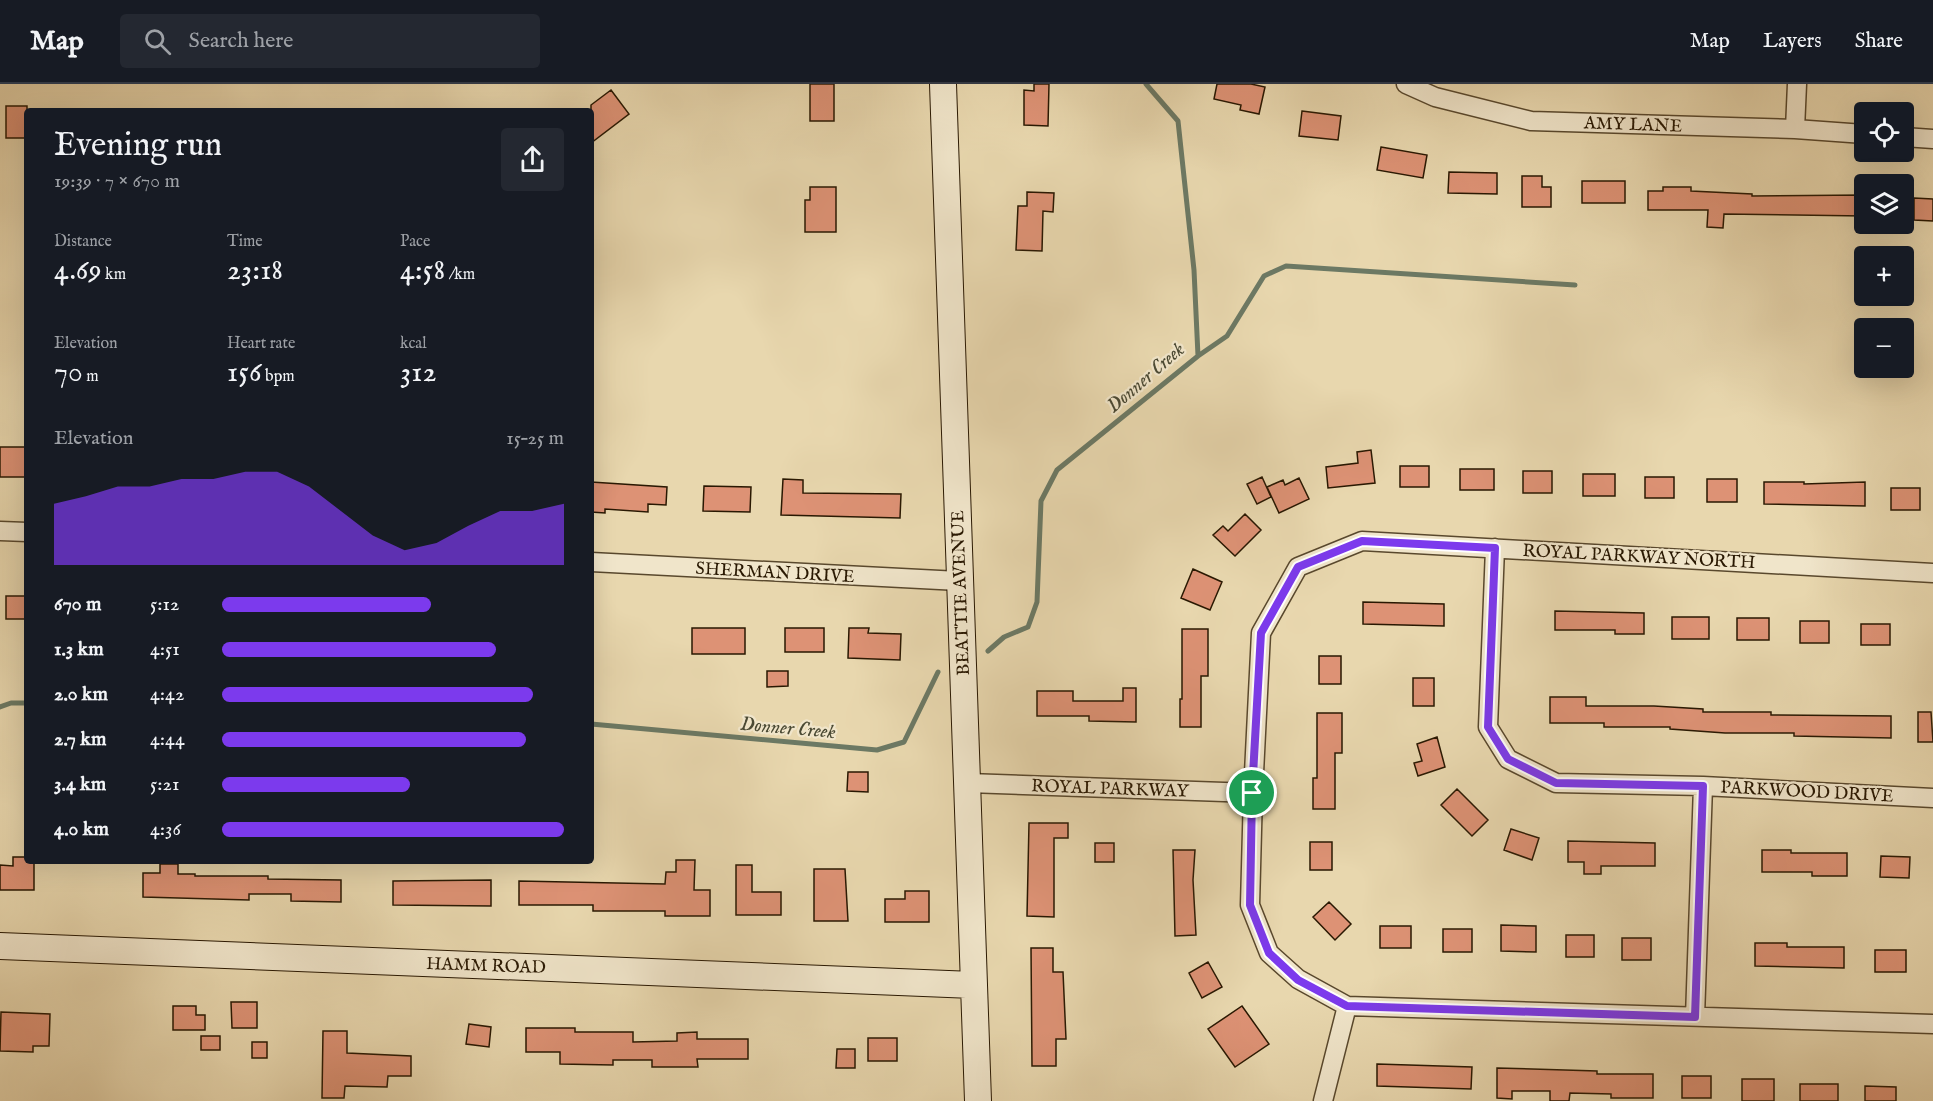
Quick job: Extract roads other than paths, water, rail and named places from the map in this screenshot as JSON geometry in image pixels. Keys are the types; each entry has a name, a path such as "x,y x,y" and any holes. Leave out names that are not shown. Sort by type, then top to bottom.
{"street":[{"name":"BEATTIE AVENUE","path":"943,84 978,1101"},
{"name":"AMY LANE","path":"1406,84 1438,90 1531,121 1795,129 1854,133"},
{"path":"1795,129 1797,84"},
{"path":"1914,138 1933,139"},
{"path":"0,531 24,532"},
{"name":"ROYAL PARKWAY NORTH","path":"1347,1006 1298,980 1269,953 1250,905 1252,793 1261,633 1298,567 1362,541 1933,573"},
{"name":"PARKWOOD DRIVE","path":"1495,548 1488,727 1508,759 1556,783 1703,786 1933,798"},
{"name":"SHERMAN DRIVE","path":"594,562 959,581"},
{"name":"ROYAL PARKWAY","path":"968,783 1252,793"},
{"path":"1695,1017 1703,786"},
{"name":"HAMM ROAD","path":"0,946 973,985"},
{"path":"1323,1101 1347,1006 1933,1024"}],"waterway":[{"name":"Donner Creek","path":"988,651 1004,637 1028,627 1037,602 1041,501 1057,470 1198,356 1194,270 1178,121 1146,84"},
{"path":"1198,356 1227,336 1264,276 1286,266 1575,285"},
{"name":"Donner Creek","path":"594,724 877,750 904,742 938,672"},
{"name":"Donner Creek","path":"0,707 11,703 24,703"}]}
